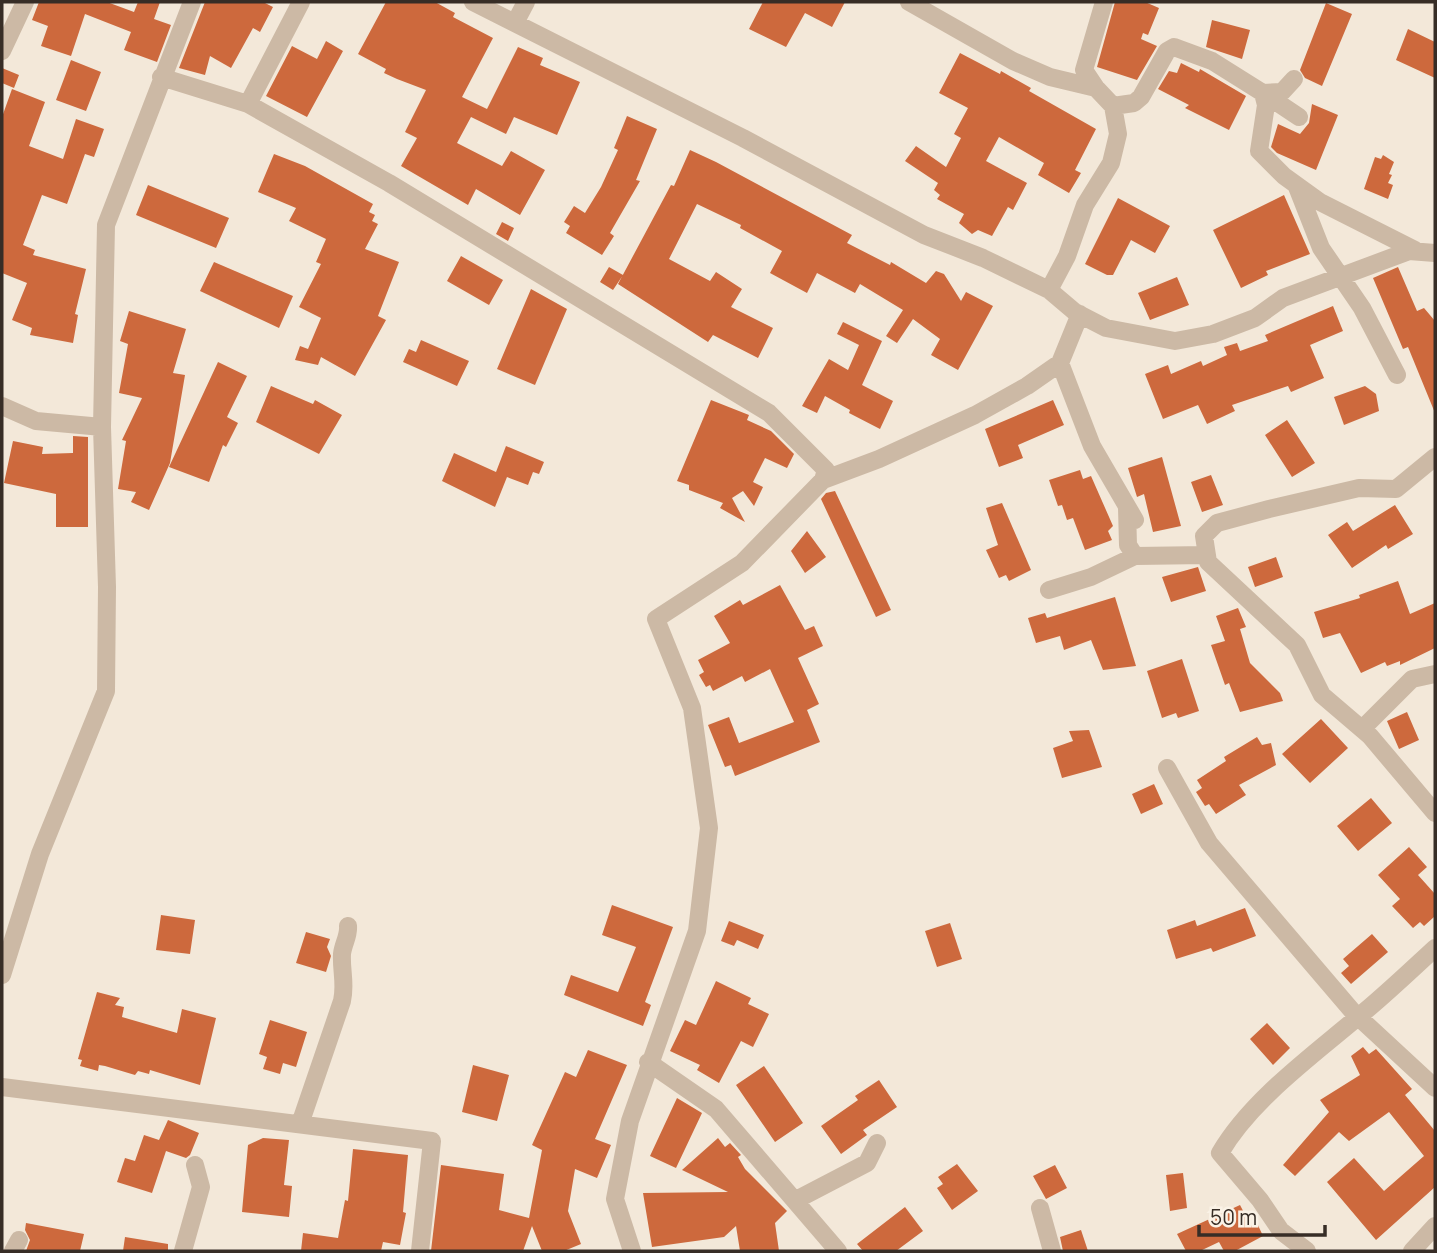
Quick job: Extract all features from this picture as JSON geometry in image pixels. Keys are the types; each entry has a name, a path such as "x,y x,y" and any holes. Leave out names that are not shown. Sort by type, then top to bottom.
{"street":[{"path":"2,51 24,2"},
{"path":"2,975 40,855 106,691 107,587 102,426 106,225 160,77 192,2"},
{"path":"248,104 301,2"},
{"path":"473,2 516,21 924,234 983,258 1049,290 1080,314 1106,328 1175,341 1213,334 1255,318 1283,298 1415,250"},
{"path":"516,21 526,2"},
{"path":"909,2 1013,61 1050,77 1096,88"},
{"path":"1049,290 1067,256 1084,205 1111,163 1118,134 1113,106 1084,70 1104,2"},
{"path":"1113,106 1133,103 1141,97 1167,51 1174,47 1212,61 1299,117"},
{"path":"160,77 248,104 389,183 769,413 826,470 823,480"},
{"path":"1263,93 1282,92 1294,79"},
{"path":"1263,93 1266,105 1259,151 1297,187 1339,213 1415,250 1435,253"},
{"path":"1297,187 1321,248 1343,277 1397,376"},
{"path":"632,1251 615,1199 630,1121 648,1062 697,931 709,828 692,708 656,619 742,563 823,480 879,459 975,415 1060,363 1080,314"},
{"path":"1060,363 1092,446 1131,514 1128,545 1135,556"},
{"path":"2,406 36,421 102,426"},
{"path":"1435,457 1396,489 1359,488 1217,523 1204,536 1208,562 1297,645 1322,695 1362,729 1435,813"},
{"path":"1049,590 1091,577 1135,556 1207,555"},
{"path":"1362,729 1412,680 1435,674"},
{"path":"1167,768 1209,843 1358,1017 1435,1088"},
{"path":"300,1124 346,985 342,976 342,951 348,926"},
{"path":"1307,1251 1281,1231 1260,1200 1220,1153 1230,1136 1292,1070 1358,1017 1435,948"},
{"path":"648,1062 716,1109 838,1251"},
{"path":"2,1087 432,1141 420,1251"},
{"path":"796,1200 867,1163 877,1143"},
{"path":"183,1251 201,1187 195,1165"},
{"path":"1040,1209 1052,1251"},
{"path":"1412,1251 1435,1226"}],"building":[{"path":"39,2 107,2 134,12 138,2 160,2 154,19 171,25 157,62 124,50 131,32 85,14 71,56 41,46 48,26 32,20"},
{"path":"205,2 263,2 273,7 260,32 253,28 231,68 210,56 205,75 179,68"},
{"path":"386,2 435,2 455,13 453,17 493,38 462,97 487,109 518,47 543,58 540,65 580,82 557,135 514,117 506,134 471,117 457,143 502,166 511,151 545,170 520,215 476,189 468,205 401,166 417,138 405,132 426,90 384,73 386,69 358,54"},
{"path":"763,2 845,2 832,27 805,13 786,47 749,29"},
{"path":"1115,2 1145,2 1159,8 1148,35 1143,33 1141,39 1157,46 1137,80 1097,67"},
{"path":"1326,3 1352,14 1322,86 1305,78 1300,70"},
{"path":"1212,20 1250,30 1242,59 1206,47"},
{"path":"1408,29 1435,42 1435,78 1396,60"},
{"path":"326,41 343,51 307,117 266,96 292,46 317,59"},
{"path":"960,53 1000,74 1001,71 1031,88 1029,91 1096,129 1075,170 1081,173 1069,193 1038,175 1044,163 999,137 986,161 1027,183 1013,210 1008,207 992,236 978,230 972,234 959,223 964,214 937,199 940,195 934,190 938,183 905,161 916,146 946,167 961,138 954,134 968,108 939,93"},
{"path":"71,60 101,72 86,111 56,100"},
{"path":"1181,63 1199,72 1200,69 1246,96 1229,130 1185,108 1189,105 1158,89 1169,71 1177,73"},
{"path":"2,68 19,75 14,88 2,83"},
{"path":"12,89 45,102 29,146 63,159 76,119 104,129 94,157 85,154 67,204 42,195 23,245 35,250 33,255 86,269 75,314 78,315 73,343 30,335 32,328 12,320 27,283 2,273 2,117"},
{"path":"1312,104 1338,115 1316,170 1277,153 1271,147 1278,124 1300,134 1309,123"},
{"path":"627,116 657,129 636,180 640,181 610,233 614,236 602,255 566,233 570,226 564,222 574,206 585,213 601,187 618,150 614,148"},
{"path":"690,150 852,235 847,243 890,265 891,262 926,283 936,271 944,274 961,301 966,292 993,306 958,370 931,355 940,339 913,319 897,343 886,336 903,310 860,284 855,293 817,273 807,293 770,273 782,251 740,228 741,225 697,204 669,259 710,281 716,272 742,289 731,307 773,328 758,358 713,335 708,342 618,284 671,185 674,186"},
{"path":"274,154 305,166 373,204 369,212 375,215 372,221 378,224 365,249 399,262 378,316 386,320 355,376 321,357 318,365 295,360 300,346 308,349 321,318 299,307 321,264 316,262 326,239 289,221 296,208 258,192"},
{"path":"1383,155 1394,162 1389,174 1392,175 1388,183 1393,185 1388,199 1364,189 1375,157 1381,159"},
{"path":"148,185 229,218 216,248 136,215"},
{"path":"1284,195 1310,254 1266,271 1268,275 1241,288 1213,230"},
{"path":"1118,198 1170,226 1155,253 1131,240 1113,275 1107,275 1085,264"},
{"path":"502,222 514,228 508,241 496,234"},
{"path":"461,256 503,280 489,305 447,281"},
{"path":"214,262 293,296 279,328 200,291"},
{"path":"609,267 623,275 613,290 600,282"},
{"path":"1398,267 1417,311 1424,308 1435,321 1435,413 1408,347 1403,349 1373,278"},
{"path":"1177,277 1189,305 1150,320 1138,293"},
{"path":"531,289 567,309 535,385 497,369"},
{"path":"1333,306 1343,331 1310,345 1324,378 1291,392 1288,386 1232,405 1235,411 1207,424 1198,405 1163,419 1145,374 1168,365 1171,374 1201,361 1203,366 1227,355 1224,347 1237,343 1240,351 1268,341 1265,335"},
{"path":"129,311 186,329 173,373 185,375 170,463 149,510 131,502 136,492 118,489 126,441 122,440 142,398 119,393 128,344 120,341"},
{"path":"843,322 882,341 862,385 893,401 880,429 849,413 850,410 825,396 817,413 802,406 829,359 848,370 859,345 837,334"},
{"path":"421,340 469,361 457,386 403,362 409,349 416,352"},
{"path":"218,362 247,376 227,417 238,423 226,447 223,445 209,482 169,467"},
{"path":"271,386 313,404 315,400 342,415 319,454 256,422"},
{"path":"1365,386 1376,394 1379,411 1344,425 1334,397"},
{"path":"711,400 749,415 747,420 771,431 794,454 787,468 765,458 753,482 763,487 754,506 743,491 732,498 745,522 720,508 723,503 689,490 689,485 677,481"},
{"path":"1053,400 1064,425 1018,445 1023,458 999,467 985,429"},
{"path":"1287,420 1315,463 1292,477 1265,435"},
{"path":"73,436 88,437 88,527 56,527 56,494 4,483 13,441 43,447 42,454 73,453"},
{"path":"506,446 544,462 539,474 533,472 528,485 507,477 495,507 442,481 454,453 496,472"},
{"path":"1162,457 1181,526 1153,532 1144,494 1137,497 1128,468"},
{"path":"1080,470 1083,479 1091,476 1113,526 1108,531 1112,540 1085,550 1073,518 1067,520 1062,505 1058,506 1049,480"},
{"path":"1211,475 1223,505 1202,512 1191,482"},
{"path":"835,491 891,610 876,617 821,499 826,493"},
{"path":"1002,503 1031,570 1009,581 1006,575 999,578 986,550 998,545 986,508"},
{"path":"1395,505 1413,534 1388,549 1386,545 1352,568 1328,535 1347,522 1353,531"},
{"path":"807,531 826,557 805,573 791,551"},
{"path":"1276,557 1283,577 1255,587 1248,567"},
{"path":"1198,567 1206,591 1171,602 1162,577"},
{"path":"1398,581 1410,614 1435,603 1435,648 1400,665 1400,661 1387,666 1385,662 1361,673 1340,633 1323,638 1314,612 1360,598 1359,595"},
{"path":"780,585 805,630 814,626 823,646 798,658 819,704 807,710 820,742 735,776 731,765 725,767 708,725 729,717 739,743 794,722 770,669 745,682 742,676 713,691 710,685 706,687 699,675 704,672 698,660 730,643 714,616 740,600 743,605"},
{"path":"1115,597 1136,666 1103,670 1091,640 1064,650 1060,636 1036,643 1028,618 1045,613 1047,618"},
{"path":"1238,608 1246,627 1240,629 1250,663 1280,693 1283,701 1240,712 1229,683 1225,685 1211,645 1225,641 1216,616"},
{"path":"1182,659 1199,711 1178,718 1176,713 1162,718 1147,671"},
{"path":"1407,712 1419,740 1399,749 1387,721"},
{"path":"1321,719 1348,748 1310,783 1282,754"},
{"path":"1089,730 1102,767 1062,778 1053,748 1073,741 1069,731"},
{"path":"1257,737 1262,745 1271,743 1276,765 1239,785 1246,795 1216,814 1209,804 1205,806 1196,792 1202,788 1197,780 1226,761 1224,757"},
{"path":"1154,784 1163,804 1141,814 1132,794"},
{"path":"1371,798 1392,823 1358,851 1337,826"},
{"path":"1409,847 1427,867 1418,875 1435,894 1434,917 1424,926 1420,922 1413,928 1392,906 1400,899 1378,875"},
{"path":"612,905 673,927 645,1002 651,1005 643,1026 564,995 571,975 618,992 636,947 602,935"},
{"path":"1245,908 1256,936 1213,952 1211,948 1176,959 1167,930 1195,920 1197,926"},
{"path":"161,915 195,920 190,954 156,950"},
{"path":"729,921 764,935 758,949 737,940 734,946 721,941"},
{"path":"950,923 962,959 937,967 925,931"},
{"path":"306,932 330,939 327,947 331,956 326,972 296,963"},
{"path":"1372,934 1388,952 1351,984 1341,973 1349,966 1343,959"},
{"path":"716,981 751,998 748,1004 769,1014 753,1047 741,1041 719,1083 697,1070 700,1065 670,1051 685,1020 696,1025"},
{"path":"97,992 120,998 115,1005 124,1007 122,1017 177,1033 182,1009 216,1018 200,1085 150,1070 149,1074 138,1071 135,1075 99,1065 98,1071 80,1066 82,1060 78,1059"},
{"path":"270,1020 307,1032 296,1067 283,1063 280,1074 263,1069 267,1057 259,1054"},
{"path":"1267,1023 1290,1048 1273,1065 1250,1039"},
{"path":"1363,1047 1369,1054 1376,1049 1412,1089 1405,1095 1435,1131 1435,1187 1376,1240 1327,1182 1354,1158 1384,1191 1424,1156 1389,1112 1349,1141 1339,1132 1295,1176 1283,1165 1329,1112 1320,1100 1360,1075 1351,1056"},
{"path":"588,1050 627,1065 595,1139 611,1145 597,1178 575,1169 568,1211 581,1244 564,1251 542,1251 532,1226 523,1251 431,1251 441,1165 504,1174 499,1210 529,1218 542,1150 532,1145 565,1072 576,1077"},
{"path":"473,1065 509,1075 497,1121 462,1112"},
{"path":"764,1066 803,1123 775,1142 736,1085"},
{"path":"879,1080 897,1107 863,1130 867,1135 841,1154 821,1126 858,1100 855,1096"},
{"path":"677,1098 702,1113 676,1168 650,1156"},
{"path":"168,1120 199,1133 190,1155 186,1158 166,1151 152,1193 117,1182 125,1158 135,1161 144,1135 159,1140"},
{"path":"263,1138 289,1140 284,1185 292,1186 289,1217 242,1212 248,1145"},
{"path":"718,1138 725,1147 730,1143 741,1155 738,1157 745,1169 787,1211 775,1223 779,1251 740,1251 736,1226 724,1237 652,1247 643,1193 728,1192 682,1170"},
{"path":"353,1149 408,1155 403,1212 406,1213 400,1245 383,1242 381,1251 301,1251 303,1233 338,1238 345,1200 348,1201"},
{"path":"957,1164 978,1191 952,1210 937,1188 943,1184 938,1177"},
{"path":"1055,1165 1067,1188 1046,1199 1033,1176"},
{"path":"1183,1173 1187,1208 1170,1211 1166,1175"},
{"path":"1240,1205 1251,1226 1257,1223 1263,1236 1235,1251 1224,1251 1219,1242 1200,1251 1186,1251 1177,1234"},
{"path":"905,1207 923,1231 896,1251 863,1251 857,1244"},
{"path":"26,1223 84,1234 80,1251 26,1251 30,1240 25,1230"},
{"path":"1081,1230 1088,1251 1063,1251 1060,1237"},
{"path":"125,1237 168,1244 168,1251 123,1251"}]}
